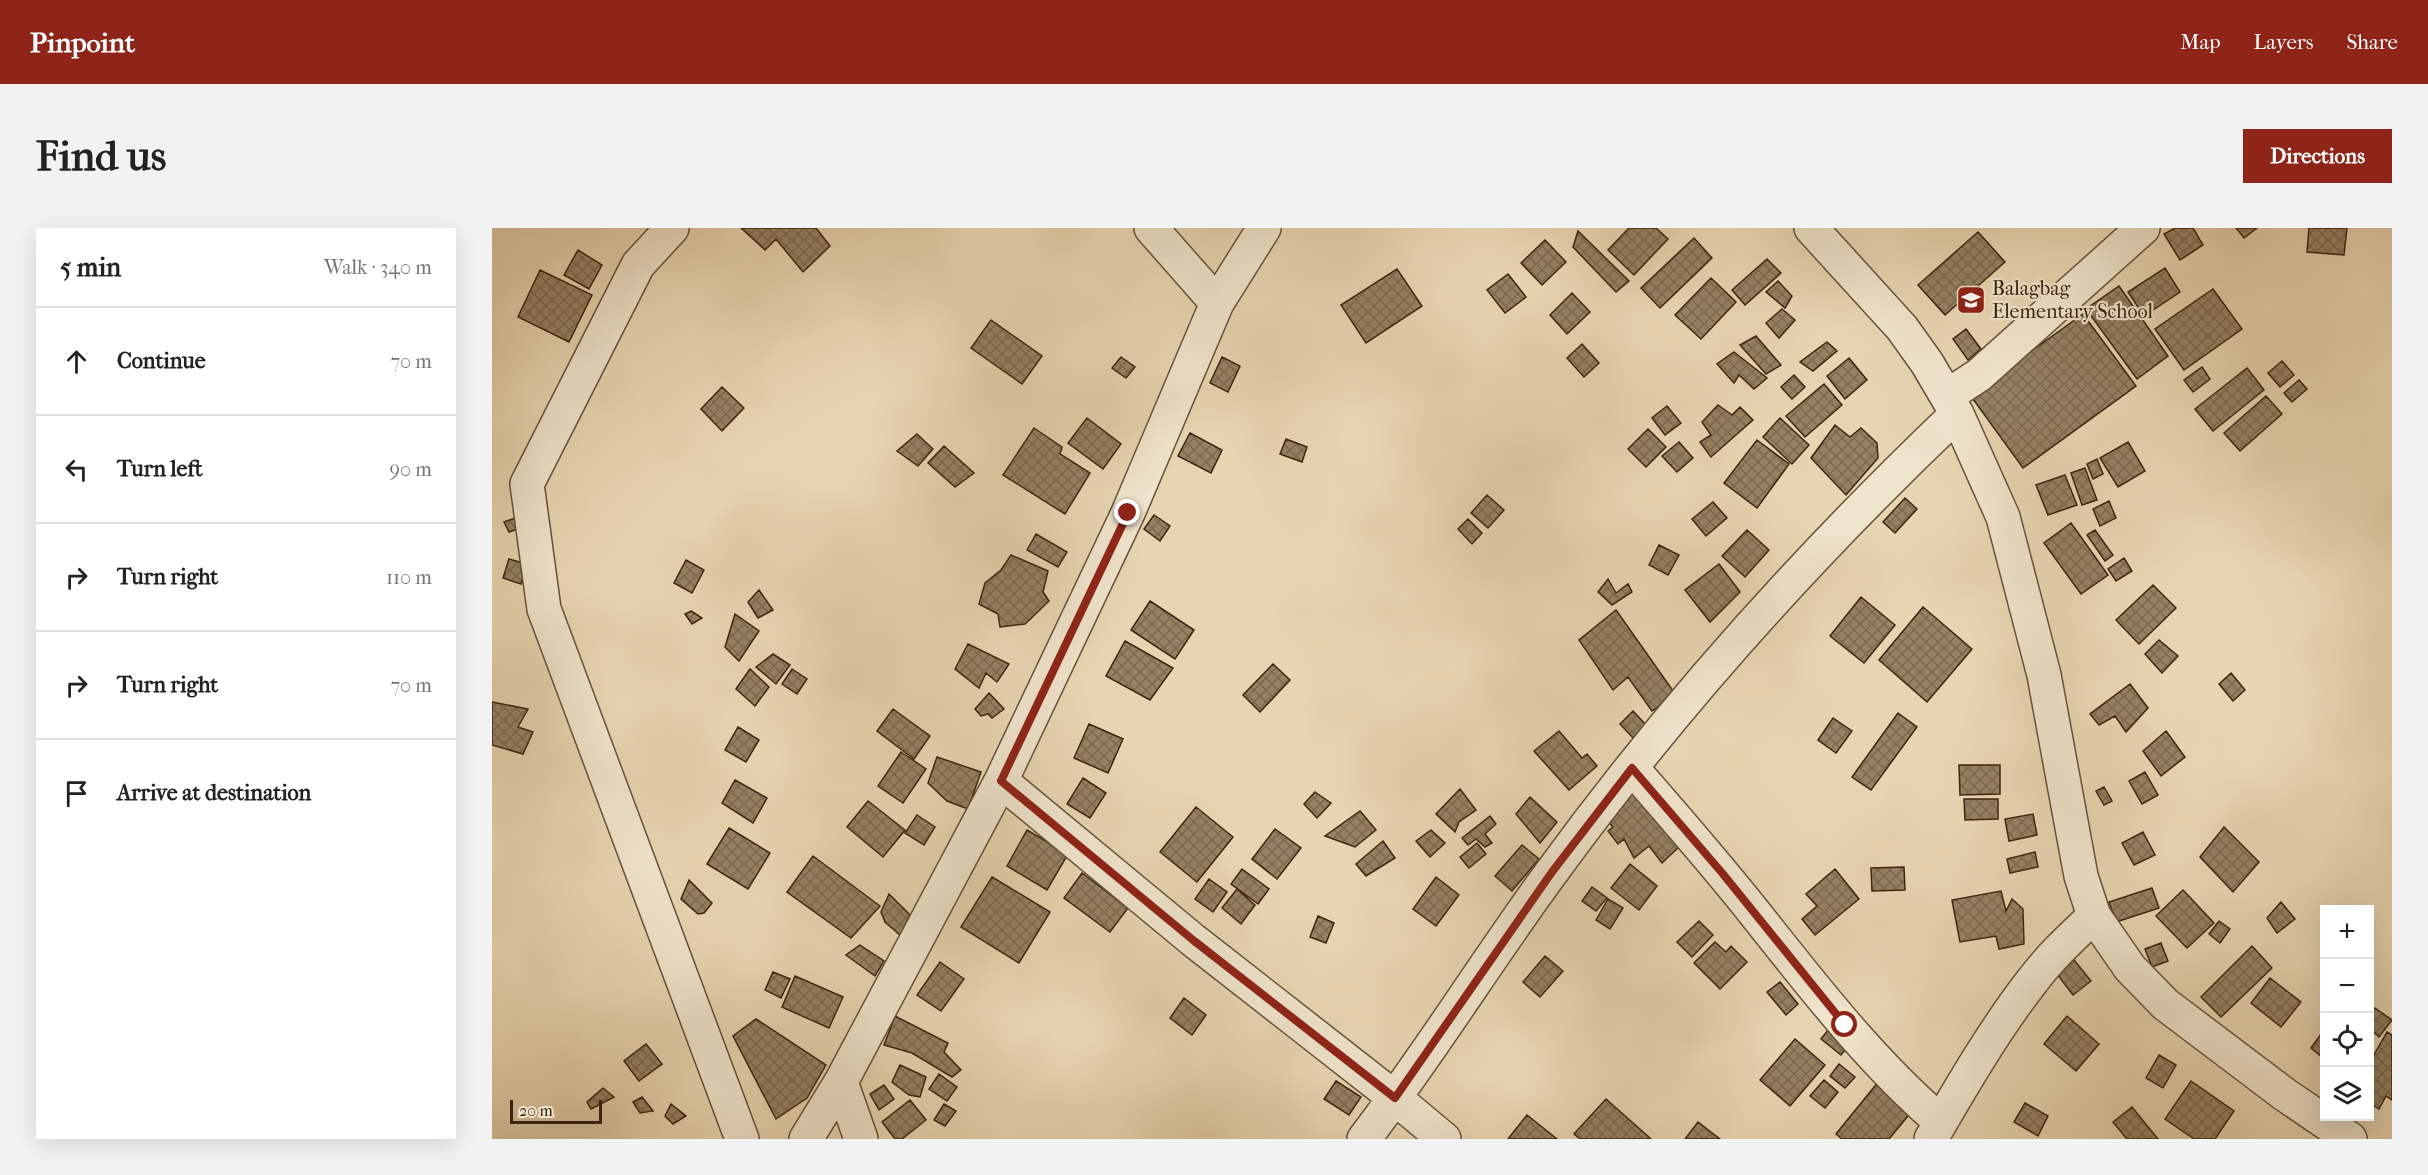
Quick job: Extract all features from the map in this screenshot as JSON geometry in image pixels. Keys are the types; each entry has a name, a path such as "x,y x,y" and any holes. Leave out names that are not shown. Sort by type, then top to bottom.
{"street":[{"path":"672,228 638,265 527,484 544,609 742,1139"},
{"path":"1151,228 1217,303"},
{"path":"806,1139 841,1082 1001,781 1128,513 1217,303 1264,228"},
{"path":"1811,228 1902,328 1952,405 2003,517 2044,675 2081,876 2094,916 2130,968 2165,1004 2284,1094 2350,1139"},
{"path":"1364,1139 1552,872 1698,687 1979,375 2143,228"},
{"path":"1632,768 1936,1131 2032,981 2055,953 2094,916"},
{"path":"1001,781 1193,940 1444,1139"},
{"path":"841,1082 861,1139"}],"building":[{"path":"741,228 816,228 830,246 803,272 776,239 765,250"},
{"path":"1629,228 1656,228 1668,239 1634,275 1608,250"},
{"path":"2175,228 2193,228 2203,245 2180,260 2164,234"},
{"path":"2236,228 2257,228 2244,238"},
{"path":"2309,228 2347,228 2344,255 2307,252"},
{"path":"1578,231 1629,281 1616,292 1573,247"},
{"path":"1978,232 2005,262 1945,315 1918,285"},
{"path":"1694,238 1712,258 1660,308 1641,288"},
{"path":"1545,240 1566,262 1542,285 1521,263"},
{"path":"578,250 602,265 589,289 564,275"},
{"path":"1767,259 1781,273 1745,305 1732,290"},
{"path":"2165,268 2180,292 2144,316 2128,292"},
{"path":"1397,269 1422,306 1366,343 1341,305"},
{"path":"540,270 592,295 569,342 518,317"},
{"path":"1508,274 1526,297 1505,313 1487,290"},
{"path":"1711,278 1736,302 1701,339 1675,315"},
{"path":"1778,281 1792,296 1785,308 1766,292"},
{"path":"2119,286 2168,356 2137,379 2086,309"},
{"path":"2213,289 2242,329 2184,370 2155,329"},
{"path":"1572,293 1590,312 1567,334 1550,315"},
{"path":"1782,309 1795,320 1779,338 1766,323"},
{"path":"2083,314 2136,386 2023,468 1970,395"},
{"path":"991,320 1042,356 1022,384 971,348"},
{"path":"1966,329 1981,349 1968,360 1953,339"},
{"path":"1756,336 1781,365 1766,374 1740,345"},
{"path":"1827,342 1837,351 1813,371 1800,362"},
{"path":"1582,344 1599,363 1584,377 1567,358"},
{"path":"1734,352 1767,378 1754,389 1739,375 1734,383 1717,364"},
{"path":"1121,357 1135,367 1126,378 1112,368"},
{"path":"1222,357 1240,366 1228,392 1210,383"},
{"path":"1849,358 1867,380 1845,399 1827,376"},
{"path":"2282,361 2294,375 2280,387 2268,373"},
{"path":"2202,367 2210,379 2193,392 2184,380"},
{"path":"2247,368 2264,390 2213,431 2195,409"},
{"path":"1794,375 1805,387 1792,399 1781,387"},
{"path":"2299,380 2307,389 2292,402 2284,393"},
{"path":"1824,384 1842,405 1805,437 1786,416"},
{"path":"722,387 744,408 722,431 701,409"},
{"path":"2266,396 2282,414 2240,451 2224,433"},
{"path":"1718,405 1732,415 1740,407 1753,420 1711,457 1700,442 1711,435 1702,422"},
{"path":"1667,406 1681,423 1665,435 1652,418"},
{"path":"1087,418 1121,444 1103,469 1068,443"},
{"path":"1780,418 1809,445 1792,464 1763,437"},
{"path":"1835,425 1850,437 1861,428 1877,443 1878,458 1846,495 1811,458"},
{"path":"1034,428 1062,447 1060,454 1090,473 1065,514 1003,475"},
{"path":"1648,429 1666,447 1646,467 1628,449"},
{"path":"1190,433 1222,450 1211,473 1178,456"},
{"path":"917,434 933,449 918,466 897,451"},
{"path":"1286,439 1307,447 1302,462 1280,454"},
{"path":"1757,440 1789,464 1757,508 1724,483"},
{"path":"1679,442 1693,458 1677,472 1662,456"},
{"path":"2128,442 2145,471 2118,487 2100,458"},
{"path":"944,446 974,473 955,487 928,463"},
{"path":"2097,459 2103,474 2093,479 2087,464"},
{"path":"2085,468 2097,500 2082,505 2071,473"},
{"path":"2065,475 2077,505 2048,515 2036,485"},
{"path":"1487,495 1504,510 1488,528 1471,513"},
{"path":"1905,498 1917,509 1895,533 1883,522"},
{"path":"2109,501 2116,518 2100,526 2093,509"},
{"path":"1713,502 1727,518 1706,536 1692,519"},
{"path":"1154,515 1170,526 1160,541 1144,529"},
{"path":"518,517 523,527 509,532 504,522"},
{"path":"1468,519 1482,533 1472,544 1458,529"},
{"path":"2071,523 2108,575 2081,594 2044,543"},
{"path":"1747,530 1769,550 1745,577 1722,556"},
{"path":"2095,530 2113,555 2105,561 2087,535"},
{"path":"1036,534 1067,552 1058,567 1027,550"},
{"path":"1659,545 1679,555 1668,575 1649,565"},
{"path":"1011,555 1048,571 1043,592 1049,601 1025,624 1000,627 998,614 979,604 985,583 1001,570"},
{"path":"2124,558 2132,571 2116,581 2108,569"},
{"path":"509,559 527,564 521,584 503,578"},
{"path":"686,560 704,570 692,593 674,583"},
{"path":"1719,564 1740,592 1710,622 1685,590"},
{"path":"1608,579 1616,593 1628,584 1632,592 1612,605 1598,592"},
{"path":"2153,585 2176,608 2139,644 2116,620"},
{"path":"759,590 773,610 758,618 748,602"},
{"path":"1861,597 1895,625 1864,663 1830,636"},
{"path":"1150,601 1194,630 1175,659 1131,630"},
{"path":"1923,607 1972,649 1927,702 1879,660"},
{"path":"1616,610 1676,695 1652,711 1628,677 1613,690 1579,640"},
{"path":"691,611 702,618 692,624 685,614"},
{"path":"735,614 759,631 739,661 725,647"},
{"path":"2159,640 2178,656 2162,673 2145,654"},
{"path":"1125,641 1173,668 1150,700 1106,676"},
{"path":"968,644 1009,664 997,682 986,673 979,688 955,669"},
{"path":"773,654 790,665 776,684 756,667"},
{"path":"1273,664 1290,680 1260,712 1243,695"},
{"path":"750,669 769,687 755,706 736,689"},
{"path":"792,669 807,679 797,694 782,684"},
{"path":"2231,673 2245,690 2233,701 2219,684"},
{"path":"2130,684 2148,708 2126,732 2115,716 2099,725 2090,714"},
{"path":"989,693 1004,709 992,718 988,714 981,716 975,709"},
{"path":"492,702 528,709 518,727 533,732 523,754 492,745"},
{"path":"893,709 930,736 914,759 877,731"},
{"path":"1633,711 1647,726 1634,739 1620,724"},
{"path":"1898,713 1917,727 1871,790 1852,777"},
{"path":"1833,718 1852,731 1836,753 1818,740"},
{"path":"1089,724 1123,739 1108,773 1074,758"},
{"path":"738,727 759,740 746,762 725,750"},
{"path":"1559,731 1582,758 1587,754 1597,766 1569,790 1534,751"},
{"path":"2166,731 2185,757 2161,776 2143,751"},
{"path":"901,752 926,769 903,803 878,786"},
{"path":"937,757 981,772 968,809 947,801 928,783"},
{"path":"1959,765 2000,765 2000,794 1960,795"},
{"path":"2145,772 2158,795 2142,804 2129,781"},
{"path":"1083,778 1106,793 1090,818 1067,804"},
{"path":"735,780 767,798 753,823 722,803"},
{"path":"2104,787 2112,801 2104,805 2096,791"},
{"path":"1460,789 1476,810 1459,822 1455,832 1436,814"},
{"path":"1636,789 1680,846 1662,863 1649,846 1634,858 1624,839 1618,844 1608,831 1613,827 1604,818"},
{"path":"1315,792 1331,803 1317,818 1304,804"},
{"path":"1530,797 1557,822 1540,843 1516,814"},
{"path":"1964,799 1998,799 1998,819 1965,820"},
{"path":"868,801 905,830 883,857 847,827"},
{"path":"1196,807 1233,837 1197,882 1160,852"},
{"path":"1360,811 1376,830 1355,847 1325,836"},
{"path":"2033,814 2037,835 2009,841 2005,819"},
{"path":"917,815 935,827 924,845 905,833"},
{"path":"1490,816 1496,824 1485,834 1492,843 1485,847 1476,839 1468,845 1462,838"},
{"path":"2224,827 2259,862 2233,892 2200,857"},
{"path":"729,828 770,853 748,889 707,864"},
{"path":"1275,829 1301,848 1277,879 1252,859"},
{"path":"1027,830 1068,854 1047,890 1007,866"},
{"path":"1431,830 1445,843 1430,857 1416,841"},
{"path":"2143,832 2155,855 2134,865 2122,843"},
{"path":"1383,841 1395,858 1366,876 1356,864"},
{"path":"1477,843 1486,854 1469,868 1460,857"},
{"path":"1522,845 1539,859 1512,891 1495,876"},
{"path":"2035,852 2038,867 2010,873 2007,859"},
{"path":"813,856 880,906 851,938 787,892"},
{"path":"1630,864 1657,886 1639,910 1611,888"},
{"path":"1904,867 1905,890 1872,891 1871,868"},
{"path":"1242,869 1269,889 1258,904 1231,884"},
{"path":"1835,869 1859,899 1815,935 1802,919 1817,906 1806,894"},
{"path":"1082,873 1128,908 1110,932 1064,898"},
{"path":"992,877 1050,912 1019,963 961,927"},
{"path":"1436,877 1459,895 1436,926 1413,909"},
{"path":"1209,879 1227,892 1213,912 1195,899"},
{"path":"689,880 712,903 704,913 698,914 681,899"},
{"path":"1592,887 1607,898 1596,911 1582,901"},
{"path":"2152,888 2159,908 2116,922 2109,902"},
{"path":"1237,889 1255,905 1241,924 1222,908"},
{"path":"2183,890 2214,923 2187,948 2156,916"},
{"path":"2001,891 2006,911 2012,899 2023,909 2024,944 1999,949 1996,936 1960,942 1952,900"},
{"path":"889,894 910,915 900,935 885,922 881,912"},
{"path":"1608,899 1623,908 1610,929 1596,920"},
{"path":"2281,902 2295,919 2277,933 2267,918"},
{"path":"1318,916 1334,923 1326,943 1310,937"},
{"path":"1699,921 1713,935 1692,957 1677,942"},
{"path":"2219,921 2230,929 2220,943 2209,934"},
{"path":"1715,942 1726,952 1731,946 1747,962 1720,989 1694,963"},
{"path":"2161,943 2168,961 2152,967 2145,949"},
{"path":"860,945 884,961 875,976 846,955"},
{"path":"2252,946 2272,968 2221,1017 2201,997"},
{"path":"1545,956 1563,971 1540,997 1523,982"},
{"path":"2074,960 2091,981 2073,995 2057,974"},
{"path":"940,962 964,979 941,1011 917,995"},
{"path":"773,972 790,979 781,998 765,990"},
{"path":"795,976 843,997 829,1028 782,1007"},
{"path":"2270,978 2301,1002 2281,1027 2251,1003"},
{"path":"1780,982 1798,1004 1786,1015 1767,992"},
{"path":"1184,998 1206,1015 1192,1035 1170,1018"},
{"path":"2374,1009 2392,1020 2379,1037 2374,1033"},
{"path":"895,1016 948,1043 944,1052 961,1070 952,1077 912,1053 884,1045"},
{"path":"2067,1016 2099,1044 2076,1071 2044,1044"},
{"path":"756,1019 826,1065 807,1098 776,1119 733,1036"},
{"path":"1833,1024 1853,1040 1841,1055 1821,1039"},
{"path":"2387,1032 2392,1035 2392,1100 2386,1096 2379,1109 2374,1106 2374,1055"},
{"path":"2320,1036 2320,1056 2311,1048"},
{"path":"1795,1039 1825,1065 1790,1106 1760,1080"},
{"path":"646,1044 662,1064 639,1081 624,1061"},
{"path":"2159,1055 2176,1065 2163,1088 2146,1078"},
{"path":"1839,1064 1855,1077 1845,1088 1830,1076"},
{"path":"900,1065 926,1077 920,1097 909,1095 892,1082"},
{"path":"939,1074 957,1087 947,1101 929,1089"},
{"path":"1883,1076 1917,1105 1889,1139 1842,1139 1836,1134"},
{"path":"1824,1080 1838,1092 1825,1108 1810,1096"},
{"path":"1336,1081 1361,1097 1349,1115 1324,1099"},
{"path":"2191,1081 2234,1111 2215,1139 2194,1139 2165,1119"},
{"path":"884,1085 894,1099 879,1110 870,1094"},
{"path":"603,1088 614,1097 591,1109 587,1102"},
{"path":"642,1097 653,1111 640,1113 633,1102"},
{"path":"1606,1099 1651,1139 1580,1139 1574,1134"},
{"path":"910,1100 926,1120 902,1139 895,1139 882,1122"},
{"path":"2025,1103 2048,1116 2038,1136 2014,1122"},
{"path":"671,1104 686,1116 673,1124 665,1116"},
{"path":"944,1104 956,1111 945,1126 934,1120"},
{"path":"2132,1107 2158,1139 2127,1139 2113,1122"},
{"path":"1527,1115 1557,1139 1508,1139"},
{"path":"1698,1122 1720,1139 1685,1139"}],"place":[{"name":"Balagbag Elementary School","path":"1971,300"}],"route":[{"path":"1128,513 1001,781 1193,940 1395,1098 1552,872 1632,768 1723,874 1845,1025"}]}
